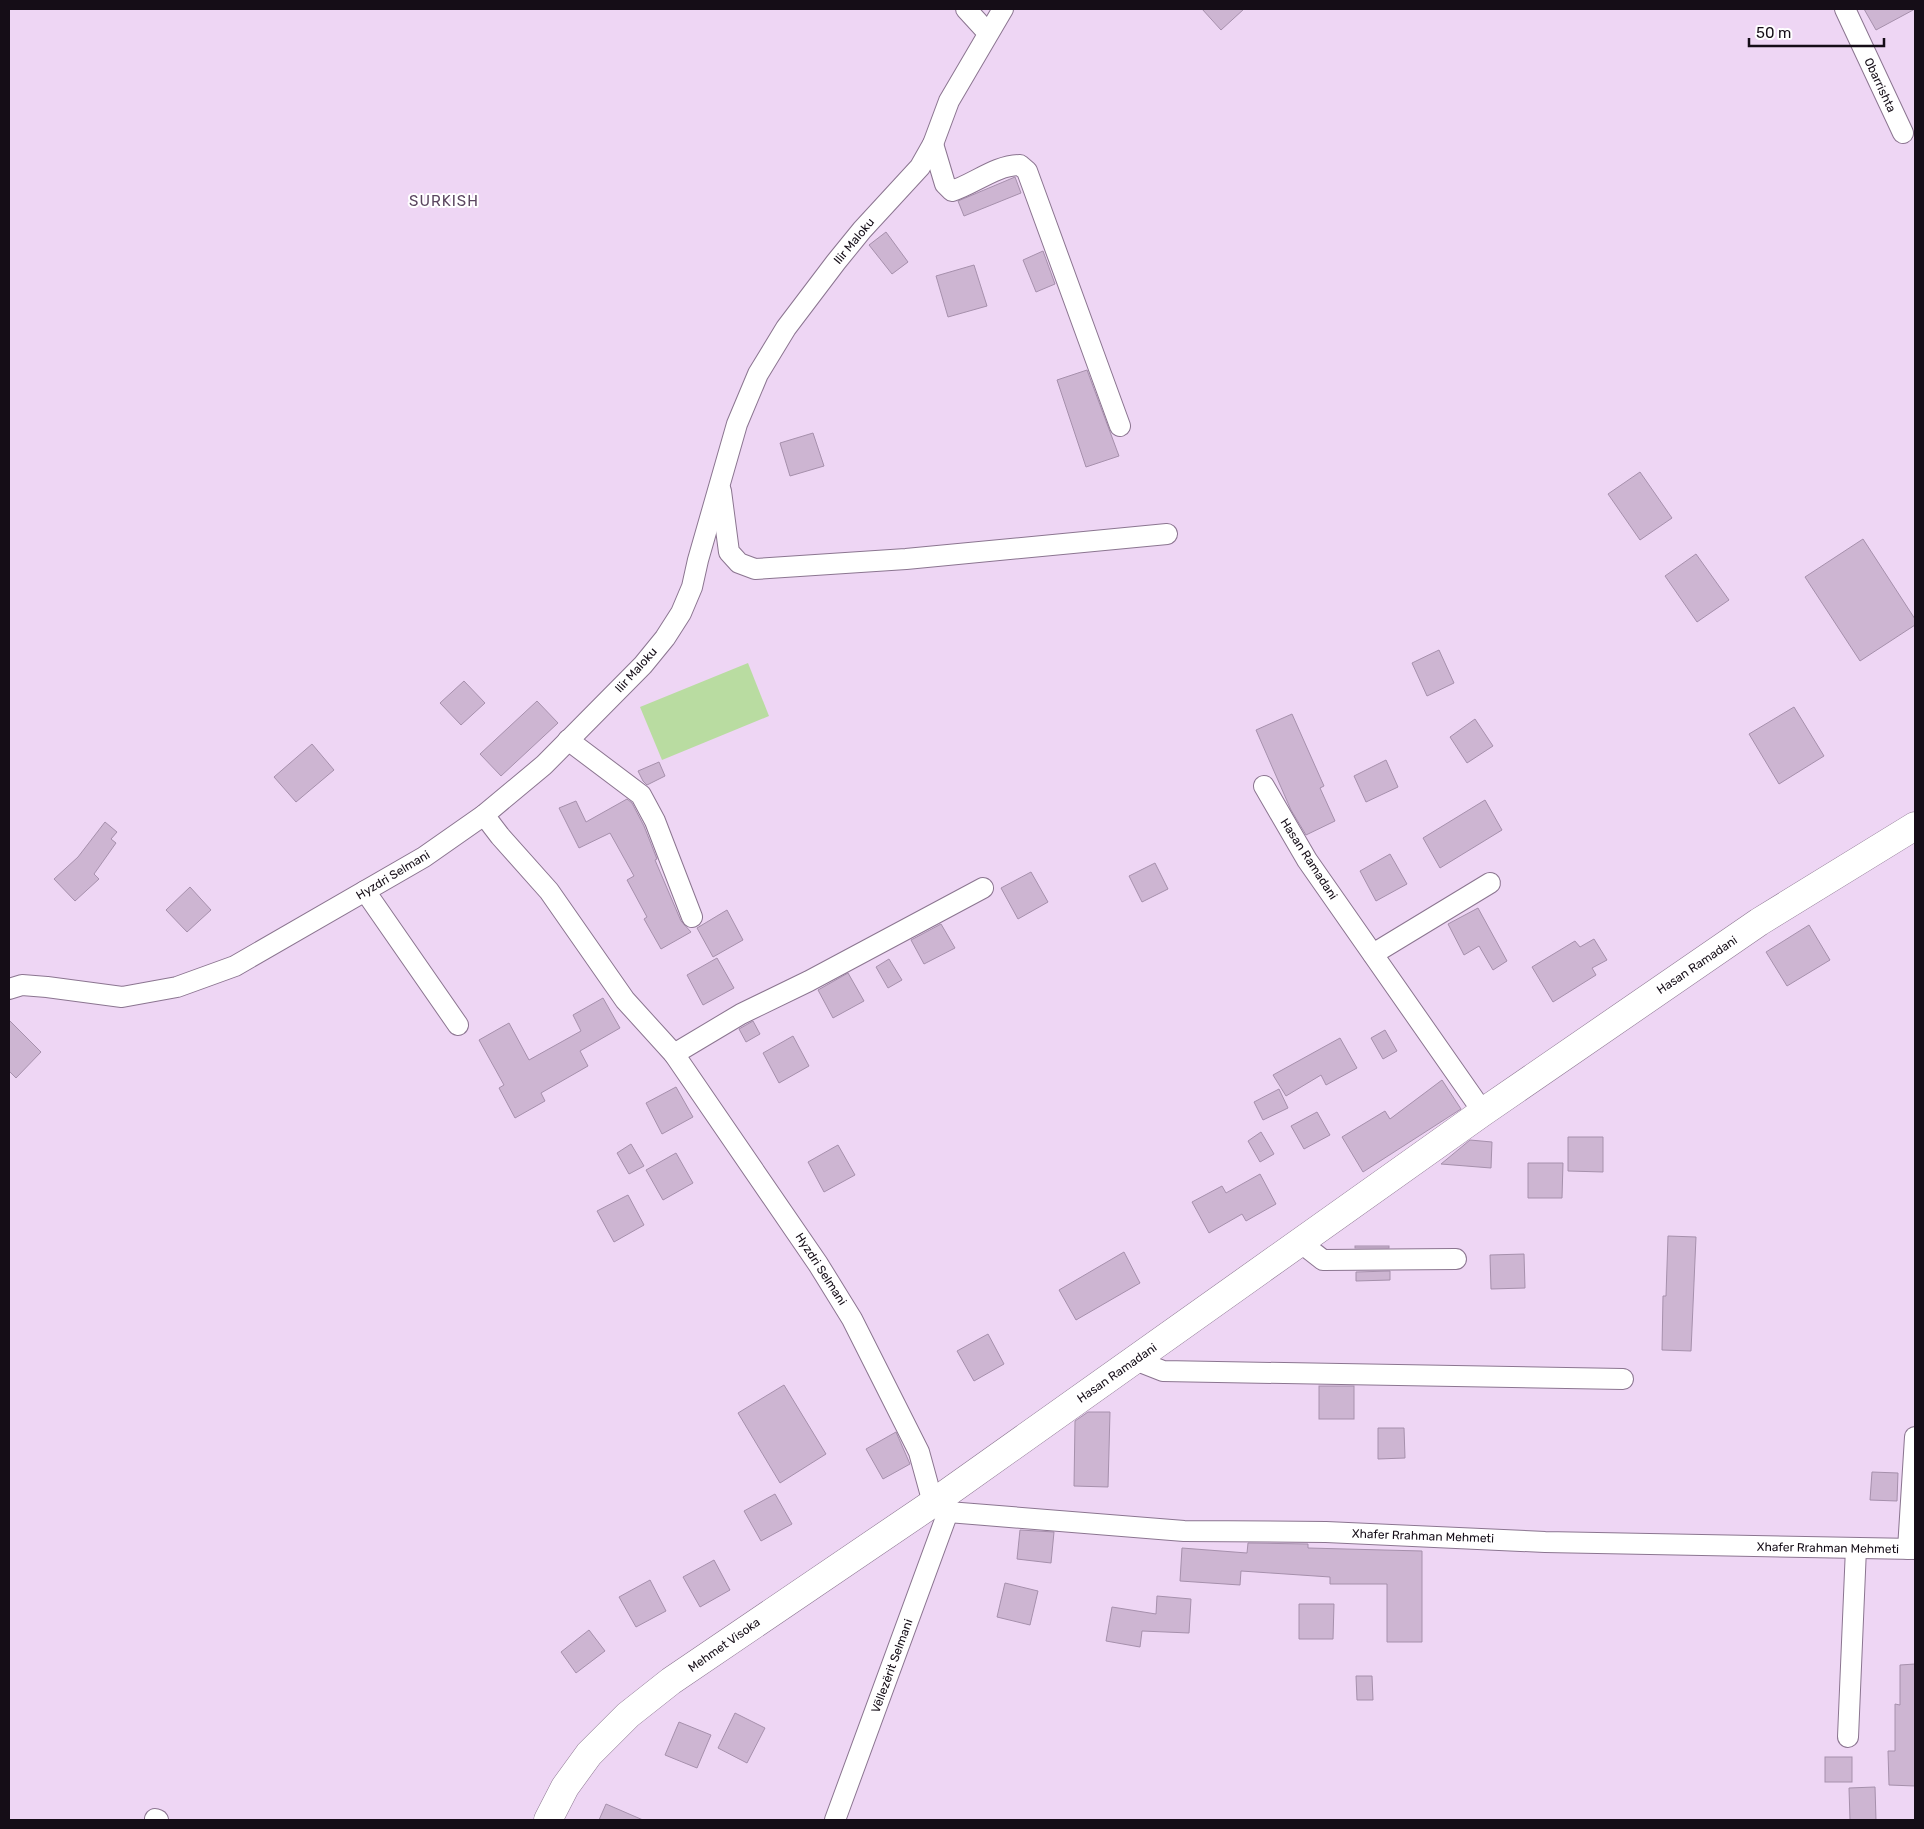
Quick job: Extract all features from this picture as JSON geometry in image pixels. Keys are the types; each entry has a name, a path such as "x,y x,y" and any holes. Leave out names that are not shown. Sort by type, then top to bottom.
{"main road":[{"name":"Hasan Ramadani","path":"941,1508 1135,1360 1483,1112 1759,922 1915,826"},
{"name":"Mehmet Visoka","path":"548,1820 565,1787 589,1754 628,1714 694,1665 941,1508"}],"street":[{"path":"966,9 988,33"},
{"name":"Ilir Maloku","path":"484,815 544,765 643,665 665,638 681,613 692,587 720,482 746,399 771,351 857,236 920,167 933,144 949,101 1004,9"},
{"name":"Obarrishta","path":"1845,9 1903,133"},
{"path":"933,144 945,184 952,191 965,187 1009,165 1020,165 1027,171 1120,426"},
{"name":"Ilir Maloku","path":"720,482 729,552 740,564 755,569 906,559 1167,534"},
{"path":"568,740 641,795 655,821 692,917"},
{"name":"Hasan Ramadani","path":"1264,786 1307,860 1483,1112"},
{"name":"Hyzdri Selmani","path":"9,989 22,985 38,986 122,997 177,987 235,966 424,857 484,815 549,891 625,1000 674,1054 785,1215 852,1319 919,1452 941,1508"},
{"path":"1373,954 1490,884"},
{"path":"674,1054 740,1014 809,980 983,888"},
{"path":"366,891 458,1025"},
{"path":"1300,1242 1323,1260 1456,1259"},
{"path":"1135,1360 1163,1371 1623,1379"},
{"path":"1912,1549 1915,1437"},
{"name":"Xhafer Rrahman Mehmeti","path":"941,1508 1184,1531 1326,1532 1545,1542 1912,1549"},
{"name":"Vëllezërit Selmani","path":"835,1820 941,1508"},
{"path":"1848,1737 1856,1548"}],"green space":[{"path":"748,663 769,716 662,760 640,707"}],"building":[{"path":"1202,9 1244,9 1221,30"},
{"path":"1864,9 1915,9 1876,30"},
{"path":"1015,177 1021,193 964,216 958,201"},
{"path":"886,232 908,262 892,274 869,245"},
{"path":"1043,251 1055,284 1036,292 1023,260"},
{"path":"974,265 987,306 948,317 936,276"},
{"path":"1087,370 1119,456 1086,467 1057,380"},
{"path":"813,433 824,466 790,476 780,443"},
{"path":"1640,472 1672,518 1640,540 1608,494"},
{"path":"1863,539 1915,619 1915,625 1860,661 1805,577"},
{"path":"1696,554 1729,600 1697,622 1665,576"},
{"path":"1439,650 1454,683 1427,696 1412,663"},
{"path":"464,681 485,703 461,725 440,703"},
{"path":"537,701 558,723 501,776 480,754"},
{"path":"1794,707 1824,756 1779,784 1749,734"},
{"path":"1292,714 1324,786 1320,788 1335,821 1306,835 1291,810 1256,730"},
{"path":"1475,719 1493,746 1467,763 1450,737"},
{"path":"312,744 334,770 296,802 274,777"},
{"path":"1386,760 1398,787 1366,802 1354,776"},
{"path":"659,762 665,776 647,785 638,771"},
{"path":"627,799 632,803 644,826 657,859 655,860 681,921 691,932 661,949 644,919 647,917 627,880 634,876 610,833 579,848 559,808 576,801 586,822"},
{"path":"1485,800 1502,830 1440,868 1423,838"},
{"path":"105,822 117,832 111,839 116,843 94,874 99,879 75,901 54,879 78,857"},
{"path":"1390,854 1407,884 1376,901 1360,871"},
{"path":"1155,863 1168,889 1142,902 1129,876"},
{"path":"1031,872 1048,902 1018,919 1001,888"},
{"path":"190,887 211,910 187,932 166,910"},
{"path":"1478,908 1507,961 1493,970 1479,946 1464,955 1448,924"},
{"path":"727,910 743,940 713,957 697,928"},
{"path":"941,924 955,948 924,964 911,940"},
{"path":"1809,925 1830,960 1787,986 1766,952"},
{"path":"1594,939 1607,960 1592,968 1596,975 1553,1002 1532,967 1575,941 1580,947"},
{"path":"717,958 734,988 703,1005 687,975"},
{"path":"889,959 902,980 888,988 876,967"},
{"path":"848,973 864,1001 833,1018 818,990"},
{"path":"603,998 620,1028 580,1051 588,1066 541,1093 545,1101 515,1118 499,1088 504,1085 479,1040 509,1023 529,1060 581,1031 573,1015"},
{"path":"9,1020 41,1052 16,1078 9,1071"},
{"path":"753,1021 760,1034 746,1042 739,1029"},
{"path":"1385,1030 1397,1051 1383,1059 1371,1038"},
{"path":"793,1036 809,1066 779,1083 763,1053"},
{"path":"1340,1038 1357,1068 1326,1085 1321,1075 1286,1096 1273,1075"},
{"path":"1442,1080 1461,1109 1363,1172 1342,1137 1385,1111 1390,1119"},
{"path":"676,1087 693,1117 662,1134 646,1103"},
{"path":"1279,1089 1288,1108 1263,1120 1254,1102"},
{"path":"1317,1112 1330,1135 1304,1149 1291,1126"},
{"path":"1261,1132 1274,1154 1260,1162 1248,1141"},
{"path":"1568,1137 1603,1137 1603,1172 1568,1171"},
{"path":"1470,1140 1492,1142 1491,1168 1441,1164"},
{"path":"631,1144 644,1166 629,1174 617,1153"},
{"path":"838,1145 855,1175 824,1192 808,1162"},
{"path":"676,1153 693,1183 663,1200 646,1170"},
{"path":"1528,1163 1563,1163 1562,1198 1528,1198"},
{"path":"1260,1174 1276,1204 1246,1221 1242,1214 1209,1233 1192,1202 1222,1186 1226,1193"},
{"path":"628,1195 644,1225 614,1242 597,1211"},
{"path":"1668,1236 1696,1237 1691,1351 1662,1350 1663,1296 1666,1296"},
{"path":"1355,1246 1389,1246 1389,1248 1355,1248"},
{"path":"1124,1252 1140,1283 1076,1320 1059,1290"},
{"path":"1524,1254 1525,1288 1491,1289 1490,1255"},
{"path":"1390,1271 1390,1280 1356,1281 1356,1272"},
{"path":"988,1334 1004,1364 974,1381 957,1351"},
{"path":"784,1385 826,1454 780,1483 738,1413"},
{"path":"1319,1386 1354,1386 1354,1419 1319,1419"},
{"path":"1088,1412 1110,1412 1108,1487 1074,1486 1075,1421"},
{"path":"1378,1428 1404,1428 1405,1458 1378,1459"},
{"path":"896,1432 910,1464 883,1479 866,1449"},
{"path":"1872,1472 1898,1473 1897,1501 1870,1500"},
{"path":"775,1494 792,1524 761,1541 744,1511"},
{"path":"1020,1530 1054,1532 1051,1563 1017,1559"},
{"path":"1248,1543 1308,1544 1308,1548 1422,1551 1422,1642 1387,1642 1387,1584 1330,1584 1330,1577 1241,1571 1240,1585 1180,1581 1182,1548 1247,1553"},
{"path":"714,1560 730,1590 700,1607 683,1577"},
{"path":"650,1580 666,1611 636,1627 619,1597"},
{"path":"1005,1583 1038,1591 1030,1625 997,1617"},
{"path":"1157,1596 1191,1599 1189,1633 1142,1631 1140,1647 1106,1641 1112,1607 1156,1614"},
{"path":"1299,1604 1334,1604 1333,1639 1299,1639"},
{"path":"589,1630 605,1651 576,1673 561,1652"},
{"path":"1915,1664 1915,1786 1889,1785 1888,1751 1895,1751 1895,1704 1900,1705 1900,1665"},
{"path":"1356,1676 1372,1676 1373,1700 1357,1700"},
{"path":"735,1713 765,1728 747,1763 718,1748"},
{"path":"679,1722 711,1735 697,1768 665,1755"},
{"path":"1825,1757 1852,1757 1852,1782 1825,1782"},
{"path":"1875,1787 1876,1820 1850,1820 1849,1788"},
{"path":"606,1804 643,1820 599,1820"}],"district":[{"name":"SURKISH","path":"444,201"}]}
